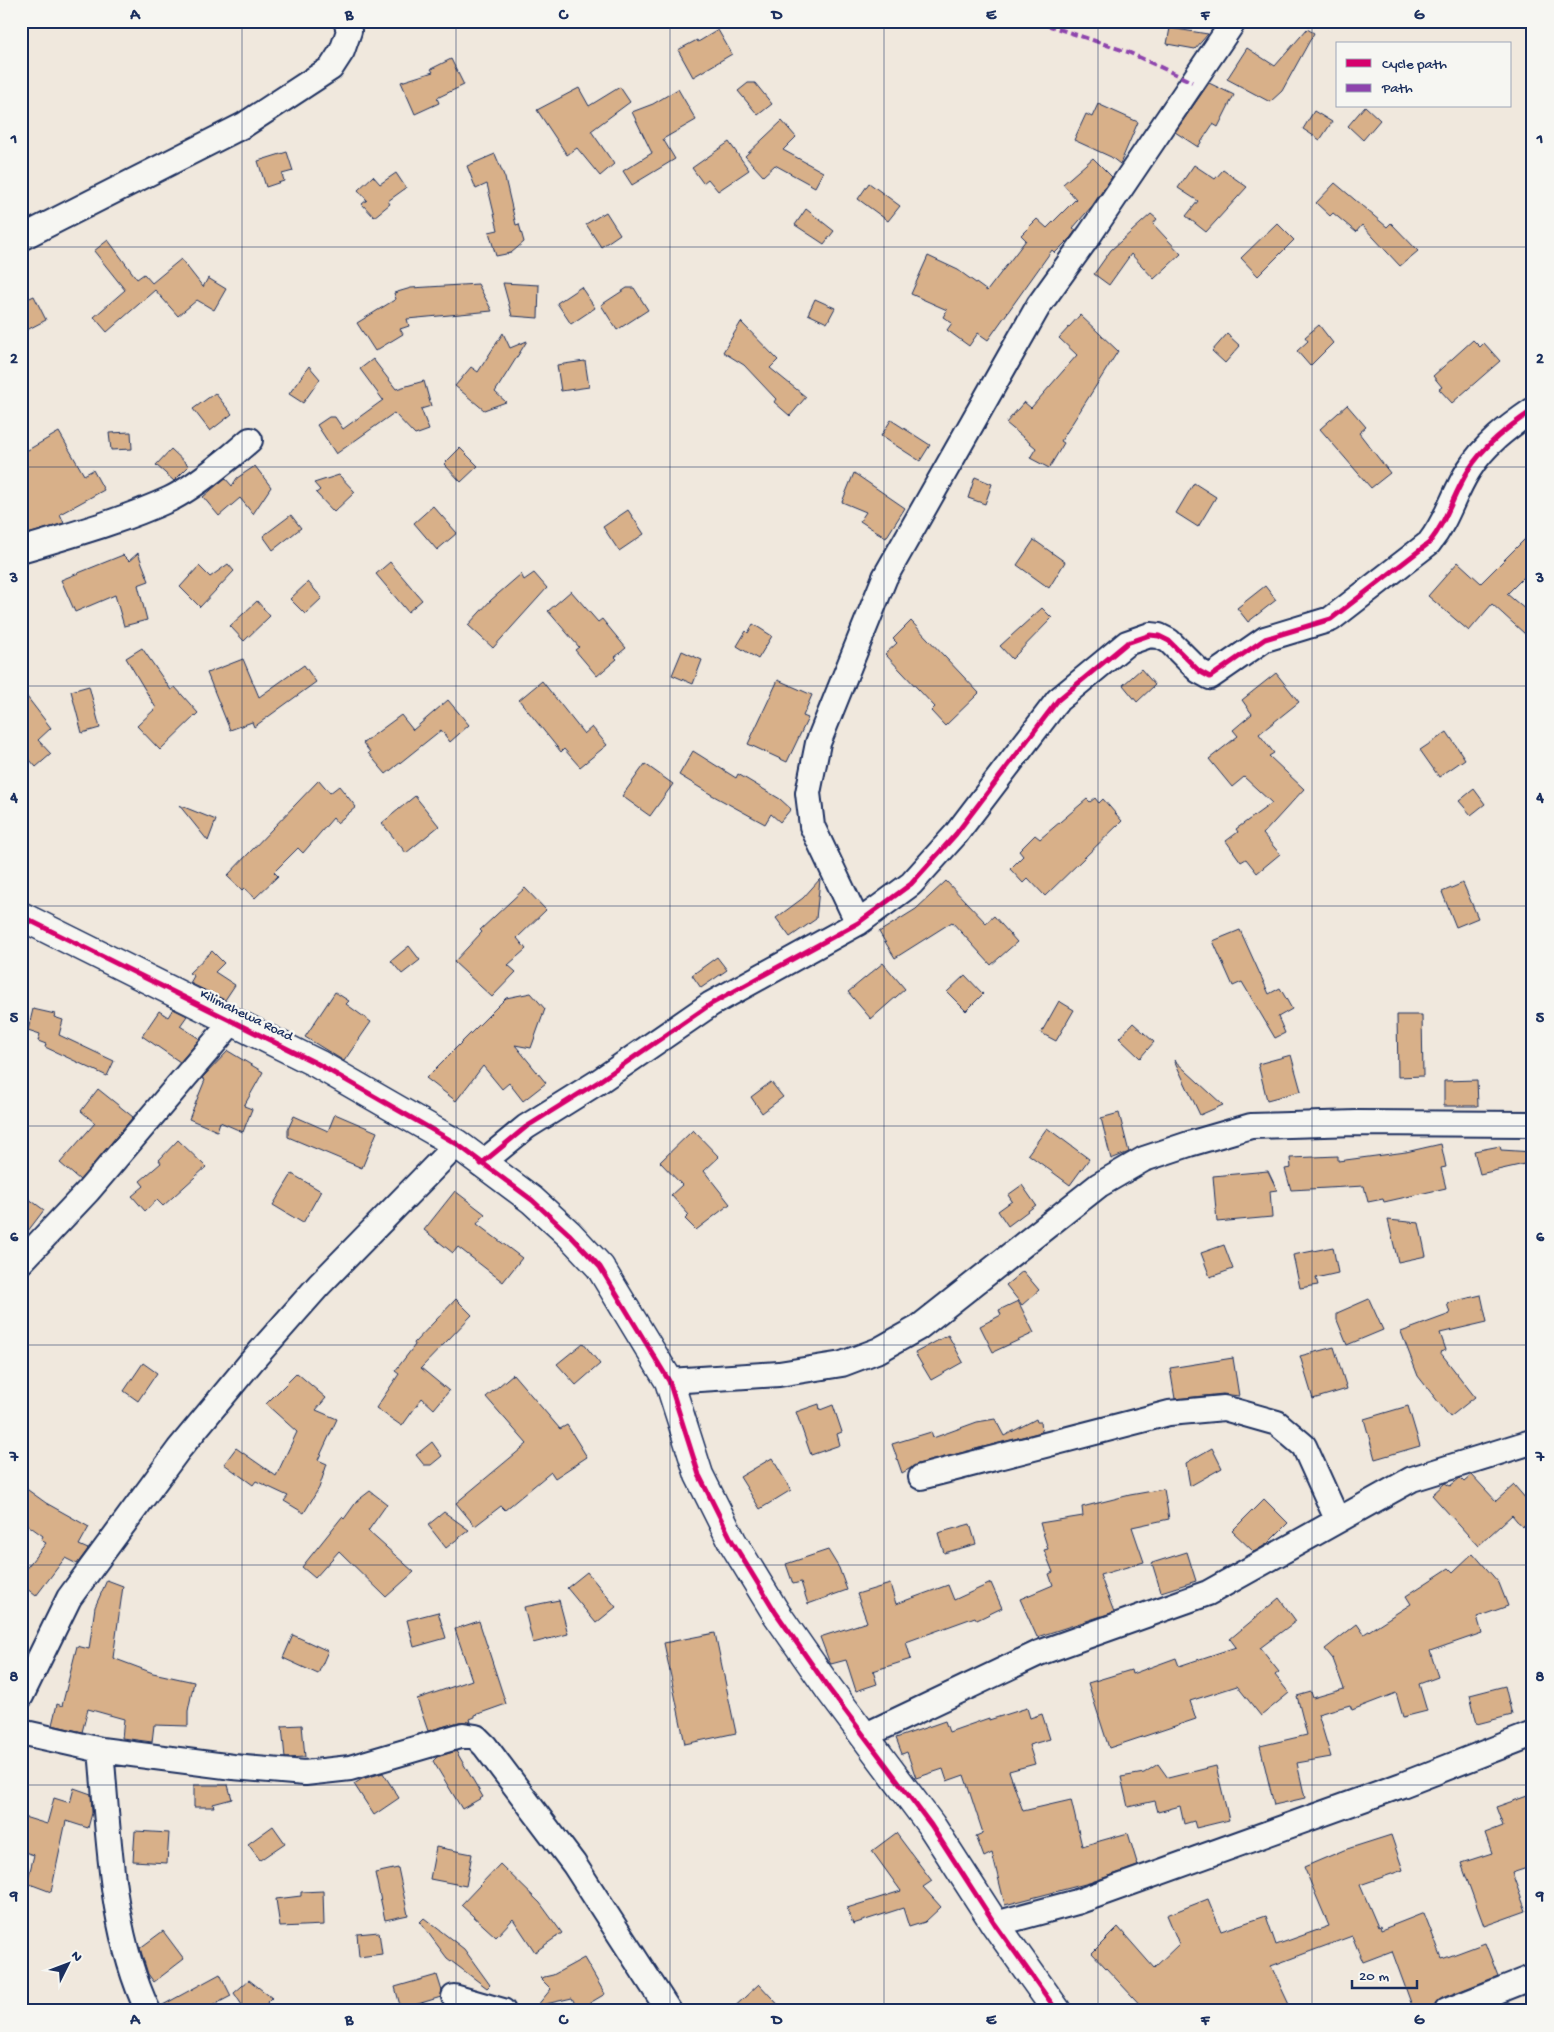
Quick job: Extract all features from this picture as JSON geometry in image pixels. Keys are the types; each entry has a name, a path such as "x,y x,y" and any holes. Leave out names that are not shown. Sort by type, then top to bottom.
{"street":[{"path":"21,238 244,125 331,68 342,51 349,31 346,21"},
{"path":"858,923 812,826 808,792 818,743 881,586 995,379 1039,305 1096,226 1234,21"},
{"path":"481,1164 526,1127 598,1082 712,1004 858,923 911,884 956,834 1058,700 1128,643 1150,635 1159,636 1169,641 1199,671 1210,677 1265,639 1331,619 1429,543 1441,528 1468,471 1500,433 1533,410"},
{"path":"21,550 106,525 172,498 235,454 250,440"},
{"name":"Kilimahewa Road","path":"21,916 318,1064 457,1144 481,1164 532,1200 569,1234 600,1267 669,1381 699,1475 732,1542 776,1613 864,1736 931,1825 994,1924 1057,2011"},
{"path":"21,1262 88,1191 232,1022"},
{"path":"669,1381 779,1374 842,1364 879,1350 918,1328 1099,1185 1144,1159 1189,1144 1251,1126 1357,1123 1533,1124"},
{"path":"21,1696 27,1670 69,1598 179,1449 251,1362 319,1286 457,1144"},
{"path":"921,1477 1168,1413 1224,1408 1277,1423 1304,1446 1337,1519"},
{"path":"864,1736 1039,1653 1208,1593 1412,1478 1528,1443"},
{"path":"21,1732 101,1750 233,1766 305,1772 350,1768 463,1735 476,1737 485,1746 574,1864 669,2011"},
{"path":"994,1924 1086,1898 1393,1788 1533,1734"},
{"path":"101,1750 113,1876 125,1946 148,2011"},
{"path":"1447,2011 1533,1977"},
{"path":"454,1997 503,2011"}],"building":[{"path":"1170,28 1208,34 1195,49 1167,44"},
{"path":"1307,29 1314,33 1282,91 1270,102 1227,79 1247,48 1275,66"},
{"path":"718,30 732,54 693,77 678,50 697,40 698,42"},
{"path":"451,59 464,85 437,98 439,103 415,114 401,82 433,72 431,69"},
{"path":"748,83 755,83 772,104 758,115 738,91"},
{"path":"1209,83 1234,95 1218,127 1213,124 1198,147 1175,132"},
{"path":"620,87 630,102 591,131 614,164 600,176 577,148 567,155 537,110 579,88 589,106"},
{"path":"678,89 696,120 663,139 675,159 632,185 623,171 652,153 632,112 653,104"},
{"path":"1098,104 1138,122 1120,164 1111,157 1074,140 1086,114 1092,117"},
{"path":"1363,108 1367,108 1380,120 1363,140 1348,126"},
{"path":"1314,111 1332,122 1320,140 1303,129"},
{"path":"782,121 796,137 783,150 823,172 815,187 775,165 763,176 745,156"},
{"path":"729,142 749,170 718,191 708,179 703,183 692,168"},
{"path":"287,152 293,171 282,174 284,181 266,187 258,161"},
{"path":"495,154 505,178 516,225 519,224 524,242 511,253 496,256 489,232 498,230 487,184 476,189 467,166"},
{"path":"1093,158 1112,177 1092,206 1073,228 1076,230 1071,237 1055,253 1052,250 988,340 978,333 969,346 947,330 952,323 943,317 947,310 911,294 928,256 958,270 987,291 1026,240 1021,235 1037,219 1047,228 1076,199 1063,184"},
{"path":"1194,165 1215,179 1223,170 1247,187 1206,232 1186,216 1198,201 1178,188"},
{"path":"396,173 406,188 388,201 390,204 374,217 362,204 367,200 358,190 373,176 380,184"},
{"path":"869,183 900,206 888,221 858,199"},
{"path":"1335,183 1387,227 1391,223 1418,251 1400,266 1362,225 1356,232 1333,213 1330,216 1316,203"},
{"path":"806,209 834,231 824,244 795,225"},
{"path":"606,212 620,234 601,247 586,224"},
{"path":"1151,214 1157,219 1153,224 1181,254 1154,279 1131,254 1109,285 1094,274 1111,250"},
{"path":"1277,223 1294,240 1258,276 1241,258"},
{"path":"108,240 137,279 144,274 152,283 181,259 203,287 208,278 226,289 214,310 197,300 178,316 155,290 107,332 94,317 125,290 94,251"},
{"path":"503,283 539,285 538,318 512,316"},
{"path":"478,284 492,311 407,319 409,326 400,329 403,334 375,351 357,323 396,299 394,293 411,288"},
{"path":"581,287 595,308 571,324 557,303"},
{"path":"627,288 634,288 648,310 617,330 601,305"},
{"path":"34,296 46,320 21,333 21,302"},
{"path":"815,299 835,308 827,323 808,314"},
{"path":"1080,315 1118,351 1061,441 1064,443 1049,468 1030,458 1036,448 1006,423 1024,402 1031,408 1077,355 1059,338"},
{"path":"741,322 778,360 770,368 806,397 790,416 774,402 776,399 744,365 723,352"},
{"path":"1319,325 1333,343 1310,366 1297,351 1308,341 1305,337"},
{"path":"503,333 510,348 527,341 495,392 506,402 484,410 455,386 471,367 478,372"},
{"path":"1227,334 1240,346 1225,363 1212,351"},
{"path":"1473,340 1480,347 1484,343 1500,361 1452,403 1439,389 1442,387 1433,376"},
{"path":"373,359 396,389 424,381 431,406 421,409 429,430 415,435 394,413 336,454 317,425 329,417 335,417 343,429 383,400 360,369"},
{"path":"585,361 589,387 561,391 557,365"},
{"path":"309,366 320,379 303,403 289,394"},
{"path":"215,393 232,414 210,431 193,409"},
{"path":"1347,405 1366,427 1359,433 1390,473 1371,488 1320,429"},
{"path":"891,420 930,445 920,461 881,436"},
{"path":"59,432 84,475 93,470 104,490 60,514 64,523 28,534 21,522 21,454"},
{"path":"131,432 132,449 111,450 109,433"},
{"path":"460,448 478,466 461,482 444,464"},
{"path":"171,449 189,466 174,481 156,465"},
{"path":"255,466 271,487 253,514 240,498 219,516 203,497 225,478 232,486 237,478"},
{"path":"854,473 905,508 886,538 860,521 866,512 842,502"},
{"path":"339,475 355,492 334,512 316,493 320,490 314,483"},
{"path":"975,477 992,484 985,504 968,498"},
{"path":"1194,483 1216,497 1198,527 1176,513"},
{"path":"433,506 457,533 437,550 414,523"},
{"path":"628,510 644,534 619,551 603,527"},
{"path":"291,515 301,528 273,550 263,536"},
{"path":"1533,531 1533,568 1507,594 1533,616 1533,625 1525,634 1492,604 1469,631 1428,596 1458,562 1481,583"},
{"path":"1034,540 1065,562 1049,588 1017,565"},
{"path":"138,553 149,581 138,585 147,620 124,626 115,595 75,612 61,580 123,555 129,561"},
{"path":"390,562 422,600 408,612 376,574"},
{"path":"228,564 234,571 200,607 180,587 199,566 210,577"},
{"path":"534,573 547,588 493,648 468,625 491,600 521,574 524,580"},
{"path":"308,582 322,598 305,614 290,599"},
{"path":"1265,586 1276,600 1248,622 1237,608"},
{"path":"571,591 598,622 602,619 626,648 615,657 617,659 597,676 575,650 579,647 548,611"},
{"path":"257,601 270,616 244,641 230,626"},
{"path":"1042,608 1052,618 1012,659 1000,646"},
{"path":"911,621 979,693 945,726 931,711 935,707 885,654 897,643 893,639"},
{"path":"753,624 772,636 758,659 737,646 746,631 748,633"},
{"path":"142,648 171,690 175,687 198,713 160,750 137,726 156,708 126,658"},
{"path":"682,651 702,660 693,684 672,675"},
{"path":"243,659 259,697 304,665 316,682 254,727 252,722 230,730 207,673"},
{"path":"1141,669 1155,685 1137,702 1123,685"},
{"path":"1276,673 1299,702 1259,734 1274,753 1269,756 1304,789 1263,834 1280,854 1257,873 1246,859 1241,862 1226,841 1238,832 1236,829 1272,803 1244,777 1232,787 1209,759 1238,736 1233,730 1252,714 1242,700"},
{"path":"778,680 812,695 803,716 808,718 787,762 748,744"},
{"path":"542,681 584,734 592,727 607,745 580,767 564,749 561,752 519,700"},
{"path":"89,686 100,728 82,733 71,691"},
{"path":"21,689 51,728 38,740 51,754 36,767 24,753 21,755"},
{"path":"448,700 469,725 450,742 441,730 386,774 368,753 370,752 363,743 401,715 413,730"},
{"path":"1447,732 1465,759 1439,777 1420,750"},
{"path":"693,751 736,778 738,774 780,799 791,809 780,822 771,814 765,824 712,795 679,775"},
{"path":"645,764 673,784 650,816 622,796"},
{"path":"319,780 330,793 339,786 356,807 337,823 333,818 303,853 298,848 274,872 278,876 255,898 244,888 242,890 227,876"},
{"path":"1474,789 1485,804 1471,815 1459,801"},
{"path":"415,796 439,826 406,853 382,823"},
{"path":"1095,798 1099,803 1103,799 1122,821 1045,896 1028,878 1023,883 1010,869 1023,856 1019,851 1035,835 1040,839 1087,799 1090,802"},
{"path":"179,805 216,820 208,841"},
{"path":"820,879 816,919 790,937 776,918 803,898"},
{"path":"946,881 986,923 994,916 1017,942 991,965 952,922 895,958 879,932 916,909"},
{"path":"1463,883 1478,918 1456,927 1442,892"},
{"path":"525,888 546,910 517,938 526,949 508,965 516,972 492,997 454,962 482,932 480,930"},
{"path":"1240,930 1269,994 1280,988 1292,1009 1278,1017 1285,1033 1275,1038 1242,982 1233,986 1213,941"},
{"path":"409,946 420,960 402,974 391,961"},
{"path":"212,951 224,963 215,972 235,985 225,1000 190,983 194,976 189,973"},
{"path":"717,957 727,970 701,988 692,975"},
{"path":"883,963 905,989 871,1019 848,992"},
{"path":"965,975 983,994 966,1011 947,992"},
{"path":"335,992 349,1001 346,1004 371,1022 344,1061 305,1037"},
{"path":"531,993 545,1009 531,1048 515,1045 546,1083 523,1101 509,1083 502,1089 483,1066 456,1101 426,1078 506,998"},
{"path":"1059,1001 1074,1010 1056,1041 1041,1033"},
{"path":"33,1009 55,1014 54,1017 63,1020 59,1035 114,1061 107,1076 45,1047 46,1044 38,1041 40,1034 28,1030"},
{"path":"173,1009 187,1016 180,1026 200,1039 180,1062 142,1036 159,1011 168,1017"},
{"path":"1397,1015 1422,1015 1423,1076 1398,1077"},
{"path":"1133,1023 1154,1042 1140,1058 1119,1038"},
{"path":"228,1051 263,1072 244,1106 252,1109 243,1132 220,1122 217,1131 189,1119 205,1080 202,1078"},
{"path":"1291,1055 1301,1091 1267,1100 1258,1064"},
{"path":"1174,1060 1223,1105 1200,1115"},
{"path":"1477,1080 1478,1106 1444,1106 1444,1081"},
{"path":"771,1082 783,1097 762,1113 751,1097"},
{"path":"98,1089 133,1117 80,1180 60,1163 95,1123 81,1111"},
{"path":"1119,1113 1129,1152 1111,1159 1101,1118"},
{"path":"335,1114 377,1132 362,1168 288,1137 288,1129 294,1116 328,1131"},
{"path":"1047,1128 1089,1159 1070,1185 1028,1154"},
{"path":"693,1130 719,1157 704,1171 730,1204 696,1230 685,1219 689,1215 671,1195 682,1185 660,1162"},
{"path":"178,1140 206,1167 163,1206 157,1200 145,1211 132,1196 144,1186 140,1181 161,1163 159,1160"},
{"path":"1441,1144 1446,1167 1441,1168 1446,1188 1384,1202 1383,1199 1368,1202 1364,1186 1291,1190 1285,1169 1291,1168 1290,1158 1338,1156 1338,1161 1406,1152"},
{"path":"1500,1146 1501,1150 1533,1152 1533,1162 1480,1174 1474,1151"},
{"path":"1268,1171 1277,1190 1270,1191 1272,1217 1217,1222 1213,1176"},
{"path":"292,1174 321,1191 303,1223 273,1205"},
{"path":"1022,1185 1036,1205 1008,1226 998,1211 1012,1201 1008,1195"},
{"path":"455,1191 485,1214 477,1224 522,1258 503,1282 458,1247 453,1253 424,1230"},
{"path":"21,1193 44,1210 21,1240"},
{"path":"1388,1220 1419,1223 1426,1256 1398,1262"},
{"path":"1224,1245 1233,1269 1210,1277 1201,1253"},
{"path":"1333,1247 1338,1273 1316,1278 1318,1285 1300,1288 1293,1255"},
{"path":"1023,1271 1039,1290 1022,1305 1006,1285"},
{"path":"1481,1295 1487,1322 1440,1333 1446,1350 1440,1352 1475,1397 1450,1417 1418,1376 1401,1332 1450,1314 1447,1303"},
{"path":"456,1299 472,1315 421,1368 449,1391 434,1409 422,1398 402,1426 376,1408 399,1374 395,1371 415,1345 414,1343"},
{"path":"1369,1299 1383,1330 1347,1345 1337,1320 1337,1313"},
{"path":"1018,1301 1034,1333 993,1352 980,1326 1001,1315 999,1310"},
{"path":"948,1335 963,1362 931,1380 915,1353"},
{"path":"583,1343 600,1364 576,1385 557,1364"},
{"path":"1334,1347 1347,1389 1313,1399 1300,1356"},
{"path":"1233,1358 1239,1396 1223,1394 1175,1399 1170,1368"},
{"path":"143,1363 157,1373 138,1401 124,1391"},
{"path":"297,1373 326,1398 316,1410 337,1419 318,1460 327,1464 319,1488 304,1513 284,1501 288,1496 256,1481 253,1485 224,1464 236,1448 276,1476 297,1432 266,1404"},
{"path":"513,1374 560,1429 567,1425 587,1457 555,1478 551,1472 505,1510 501,1506 475,1526 456,1503 527,1444 486,1397"},
{"path":"819,1404 820,1410 833,1405 842,1432 837,1434 840,1445 811,1455 796,1412"},
{"path":"1408,1406 1420,1446 1375,1459 1364,1419"},
{"path":"995,1419 1004,1436 1036,1419 1037,1422 1041,1422 1042,1432 918,1464 902,1473 892,1444 931,1432 933,1438 977,1422"},
{"path":"432,1442 442,1456 431,1465 424,1465 416,1455"},
{"path":"1212,1448 1222,1468 1190,1486 1186,1463"},
{"path":"772,1458 791,1490 760,1509 740,1477"},
{"path":"1472,1475 1496,1501 1514,1485 1533,1507 1533,1518 1522,1527 1512,1515 1478,1546 1432,1495 1445,1483 1450,1486 1460,1478 1464,1482"},
{"path":"21,1485 46,1503 89,1527 79,1545 88,1549 77,1564 65,1558 36,1596 21,1584 21,1575 46,1543 41,1540 43,1536 21,1520"},
{"path":"1164,1489 1169,1519 1132,1527 1144,1562 1100,1575 1114,1612 1037,1637 1020,1599 1053,1585 1049,1574 1053,1572 1044,1550 1048,1549 1040,1523 1083,1516 1082,1507"},
{"path":"370,1491 387,1504 368,1531 414,1572 386,1597 339,1551 315,1578 302,1567 342,1517 344,1519 357,1501"},
{"path":"1264,1499 1288,1523 1267,1544 1254,1552 1232,1531"},
{"path":"444,1512 469,1530 446,1548 428,1525"},
{"path":"970,1524 976,1544 944,1553 938,1533"},
{"path":"828,1550 839,1568 847,1590 808,1604 801,1582 793,1584 786,1564"},
{"path":"1187,1552 1196,1581 1161,1592 1152,1563"},
{"path":"1473,1553 1499,1583 1508,1606 1477,1617 1482,1633 1430,1651 1438,1677 1419,1684 1427,1711 1403,1717 1396,1693 1352,1710 1350,1705 1318,1714 1331,1757 1297,1763 1305,1798 1274,1805 1260,1746 1307,1735 1297,1696 1311,1692 1313,1698 1344,1689 1333,1659 1325,1649 1357,1624 1364,1634 1411,1604 1406,1596 1449,1568 1453,1572"},
{"path":"587,1572 616,1607 596,1623 567,1588"},
{"path":"107,1580 123,1586 113,1658 153,1673 194,1682 188,1711 188,1726 154,1725 152,1742 122,1738 124,1719 88,1709 82,1732 52,1725 57,1704 62,1706 77,1646 89,1649 95,1607"},
{"path":"991,1583 1002,1608 977,1620 975,1617 906,1642 911,1659 873,1671 877,1684 856,1691 846,1660 831,1664 829,1661 820,1637 867,1622 857,1594 890,1584 896,1604 948,1585 954,1600"},
{"path":"1279,1598 1296,1621 1260,1648 1279,1672 1275,1675 1289,1693 1261,1716 1237,1686 1190,1701 1196,1719 1109,1748 1088,1683 1131,1670 1132,1674 1176,1658 1179,1666 1236,1647 1230,1639"},
{"path":"559,1600 568,1634 533,1643 524,1607"},
{"path":"438,1612 446,1638 414,1647 407,1620"},
{"path":"479,1621 506,1704 475,1715 475,1717 470,1719 471,1722 459,1722 428,1731 417,1699 472,1680 455,1629"},
{"path":"715,1633 736,1733 685,1744 664,1643"},
{"path":"293,1635 328,1651 318,1674 283,1658"},
{"path":"1505,1686 1512,1715 1477,1724 1470,1695"},
{"path":"1027,1708 1030,1718 1042,1714 1050,1739 1029,1745 1035,1764 1009,1771 1023,1811 1071,1800 1082,1846 1128,1833 1138,1866 1089,1883 1005,1905 992,1853 984,1857 976,1836 983,1833 964,1775 947,1781 943,1769 916,1778 907,1752 902,1754 896,1738 945,1721 949,1732 989,1718 989,1720"},
{"path":"302,1725 305,1757 285,1758 282,1726"},
{"path":"456,1751 483,1797 462,1809 433,1761 437,1757"},
{"path":"1158,1764 1168,1778 1216,1766 1229,1820 1196,1828 1194,1821 1184,1824 1180,1806 1158,1812 1155,1801 1128,1807 1121,1777 1144,1773"},
{"path":"383,1773 399,1798 374,1815 354,1784 362,1779"},
{"path":"194,1785 228,1785 232,1799 213,1804 214,1807 194,1807"},
{"path":"74,1788 91,1794 92,1813 88,1828 66,1821 51,1892 27,1883 34,1855 21,1851 21,1816 47,1824 54,1798 70,1803"},
{"path":"1533,1794 1533,1866 1512,1873 1526,1911 1484,1926 1461,1863 1492,1853 1485,1833 1503,1826 1496,1807"},
{"path":"273,1826 285,1843 260,1860 248,1844"},
{"path":"135,1831 169,1833 167,1863 133,1861"},
{"path":"896,1833 932,1881 923,1887 941,1907 925,1922 909,1927 903,1908 853,1924 847,1908 901,1891 872,1851"},
{"path":"1391,1835 1403,1870 1360,1885 1378,1927 1380,1926 1381,1930 1424,1913 1442,1959 1485,1943 1498,1976 1442,1998 1436,2003 1433,2011 1414,2011 1392,1951 1363,1962 1352,1936 1271,1966 1292,2011 1146,2011 1092,1953 1118,1927 1154,1968 1179,1944 1167,1915 1208,1899 1221,1931 1266,1916 1276,1945 1329,1926 1304,1867 1344,1850"},
{"path":"436,1847 472,1854 466,1886 430,1879"},
{"path":"500,1864 540,1903 562,1933 535,1952 513,1919 496,1937 461,1905"},
{"path":"398,1868 408,1915 385,1920 375,1873"},
{"path":"323,1891 324,1925 280,1927 276,1899 301,1896 301,1892"},
{"path":"424,1918 464,1949 490,1985 487,1988 447,1958 420,1922"},
{"path":"163,1931 184,1959 154,1982 148,1974 140,1948"},
{"path":"379,1932 382,1954 359,1957 357,1934"},
{"path":"584,1958 605,1994 578,2010 572,1998 537,2006 551,1989 540,1978 553,1975"},
{"path":"220,1974 231,1996 202,2011 161,2011 161,2006"},
{"path":"437,1975 442,1991 441,1997 401,2009 395,1987"},
{"path":"249,1980 272,1998 259,2011 246,2011 234,1993"},
{"path":"759,1984 784,2011 730,2011"}],"marked path":[{"path":"1035,21 1128,52 1192,82"}],"cycle path":[{"path":"481,1164 526,1127 598,1082 711,1004 858,923 911,884 956,834 1058,700 1127,643 1150,635 1159,636 1169,641 1199,671 1210,677 1265,639 1331,619 1429,543 1441,526 1468,471 1481,453 1497,437 1533,410"},
{"path":"21,916 318,1064 457,1144 532,1200 569,1234 600,1267 669,1381 699,1475 732,1541 776,1613 829,1689 931,1825 995,1924 1057,2011"}]}
